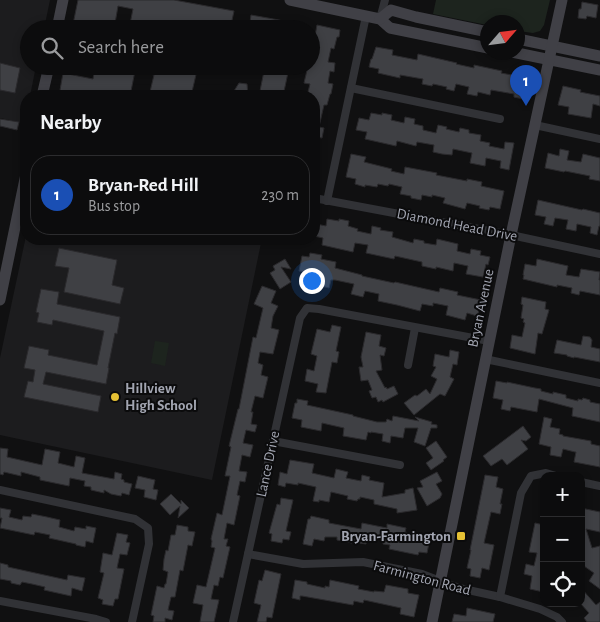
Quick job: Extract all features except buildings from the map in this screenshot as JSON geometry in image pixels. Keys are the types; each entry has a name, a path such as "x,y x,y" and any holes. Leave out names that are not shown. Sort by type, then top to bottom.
{"main road":[{"path":"59,20 63,0"},
{"path":"290,0 380,19 390,28 480,46"},
{"name":"Bryan Avenue","path":"432,622 485,359 562,0"},
{"path":"380,19 391,10 480,30"},
{"path":"525,40 600,56"},
{"path":"525,54 600,70"},
{"path":"43,90 47,75"},
{"path":"0,300 20,203"}],"street":[{"path":"380,19 385,0"},
{"path":"327,200 366,16"},
{"path":"351,88 500,119"},
{"path":"535,125 600,139"},
{"name":"Diamond Head Drive","path":"320,199 600,254"},
{"name":"Lance Drive","path":"233,622 300,318 308,308 319,308 415,328"},
{"path":"408,365 415,328 489,341"},
{"path":"485,359 600,383"},
{"path":"273,441 400,465"},
{"path":"500,597 521,493 531,476 540,474"},
{"path":"585,483 600,486"},
{"path":"0,490 135,519 148,528 149,544 132,622"},
{"name":"Farmington Road","path":"248,554 303,564 363,562 422,574 459,588 500,597 540,609 557,617 562,622"},
{"path":"0,601 106,622"}],"shaded area":[{"path":"0,0 50,0 46,20 20,20 20,75 34,75 31,90 20,90 20,122 0,118"},
{"path":"436,0 550,0 544,25 540,31 533,33 525,32 525,15 480,15 480,24 433,14"},
{"name":"Hillview High School","path":"24,245 261,245 212,480 0,435 0,358"},
{"path":"155,341 169,343 165,366 151,363"}],"place":[{"name":"Bryan-Red Hill","path":"526,106"},
{"name":"Hillview High School","path":"115,397"},
{"name":"Bryan-Farmington","path":"461,536"}]}
